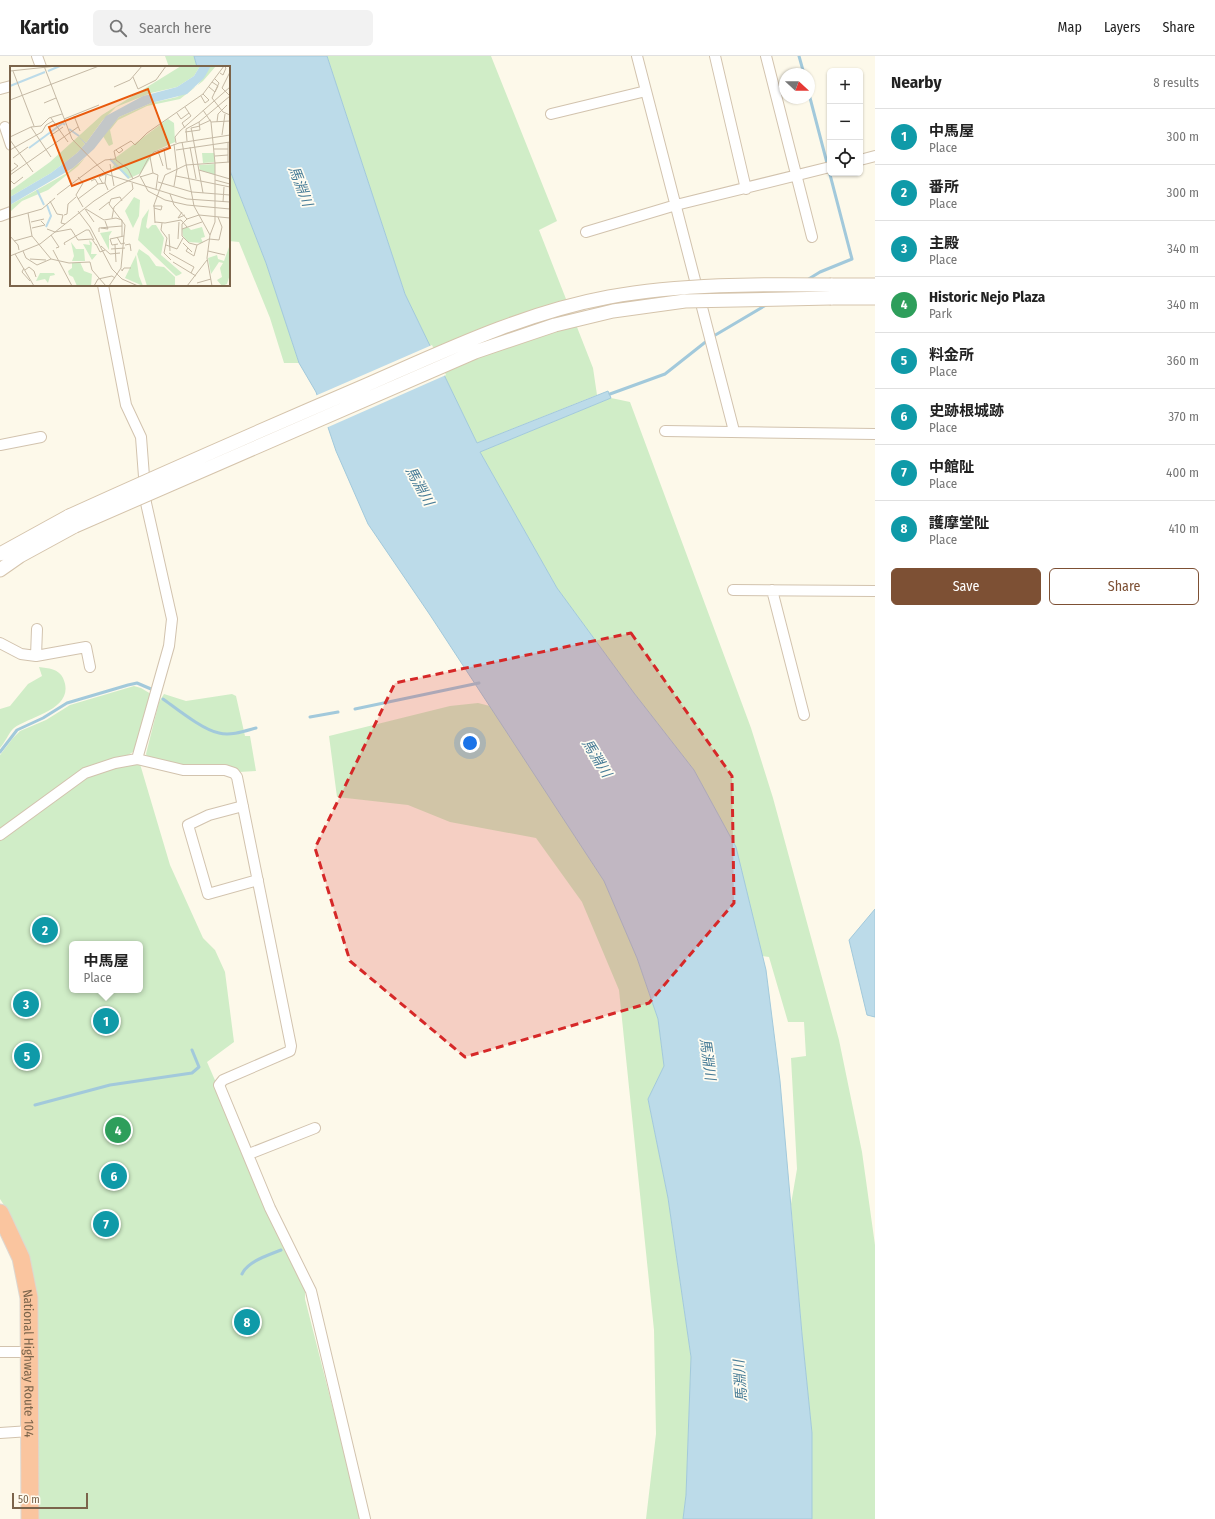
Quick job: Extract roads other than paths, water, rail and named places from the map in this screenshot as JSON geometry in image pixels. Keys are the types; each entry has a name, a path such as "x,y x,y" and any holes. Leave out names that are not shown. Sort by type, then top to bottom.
{"highway":[{"name":"National Highway Route 104","path":"1,1218 21,1258 29,1298 30,1519"}],"street":[{"path":"37,56 41,66"},
{"path":"637,56 734,431"},
{"path":"715,56 746,189"},
{"path":"766,56 812,237"},
{"path":"0,89 10,86"},
{"path":"551,114 646,91"},
{"path":"5,128 10,142"},
{"path":"863,159 875,156"},
{"path":"586,232 676,205 827,169"},
{"path":"0,216 10,212"},
{"path":"0,554 467,340 544,313 608,297 686,288 775,284 875,285"},
{"path":"103,286 126,405 141,437 146,503 172,619 169,646 137,758"},
{"path":"0,570 72,521 468,355 555,325 613,311 685,301 875,298"},
{"path":"666,431 875,434"},
{"path":"0,446 41,437"},
{"path":"733,590 875,591"},
{"path":"772,590 804,715"},
{"path":"36,656 37,629"},
{"path":"0,643 21,654 36,656 86,647 90,667"},
{"path":"0,835 85,773 115,763 137,758 183,770 225,770 234,773 237,777 291,1046 290,1051 223,1080 219,1085 249,1154 270,1208 311,1291 365,1519"},
{"path":"243,806 209,815 188,825 208,894 258,880"},
{"path":"249,1154 315,1128"},
{"path":"0,1352 30,1352"},
{"path":"0,1432 30,1431"}],"water":[{"name":"馬淵川","path":"194,56 327,56 405,294 477,443 608,391 611,398 480,452 557,588 634,693 694,770 736,847 766,970 780,1081 812,1433 812,1519 683,1519 686,1495 691,1357 668,1198 648,1099 664,1066 658,1019 637,958 604,881 430,615 368,524 336,451 316,392 299,363 266,263 230,171 230,66 197,66"},
{"path":"875,909 875,1017 867,1015 849,940"}],"waterway":[{"path":"799,56 802,68"},
{"path":"807,280 820,272 852,259 812,104"},
{"path":"712,337 766,305"},
{"path":"610,394 665,374 708,340"},
{"path":"0,752 17,730 43,718 67,703 137,683 151,689"},
{"path":"355,709 479,683"},
{"path":"163,699 190,719 205,728 219,733 238,733 256,728"},
{"path":"310,717 338,712"},
{"path":"35,1105 110,1085 192,1073 199,1067 192,1050"},
{"path":"242,1274 249,1265 265,1256 281,1250"}],"place":[{"name":"番所","path":"45,930"},
{"name":"主殿","path":"26,1004"},
{"name":"中馬屋","path":"106,1021"},
{"name":"料金所","path":"27,1056"},
{"name":"Historic Nejo Plaza","path":"118,1130"},
{"name":"史跡根城跡","path":"114,1176"},
{"name":"中館阯","path":"106,1224"},
{"name":"護摩堂阯","path":"247,1322"}]}
